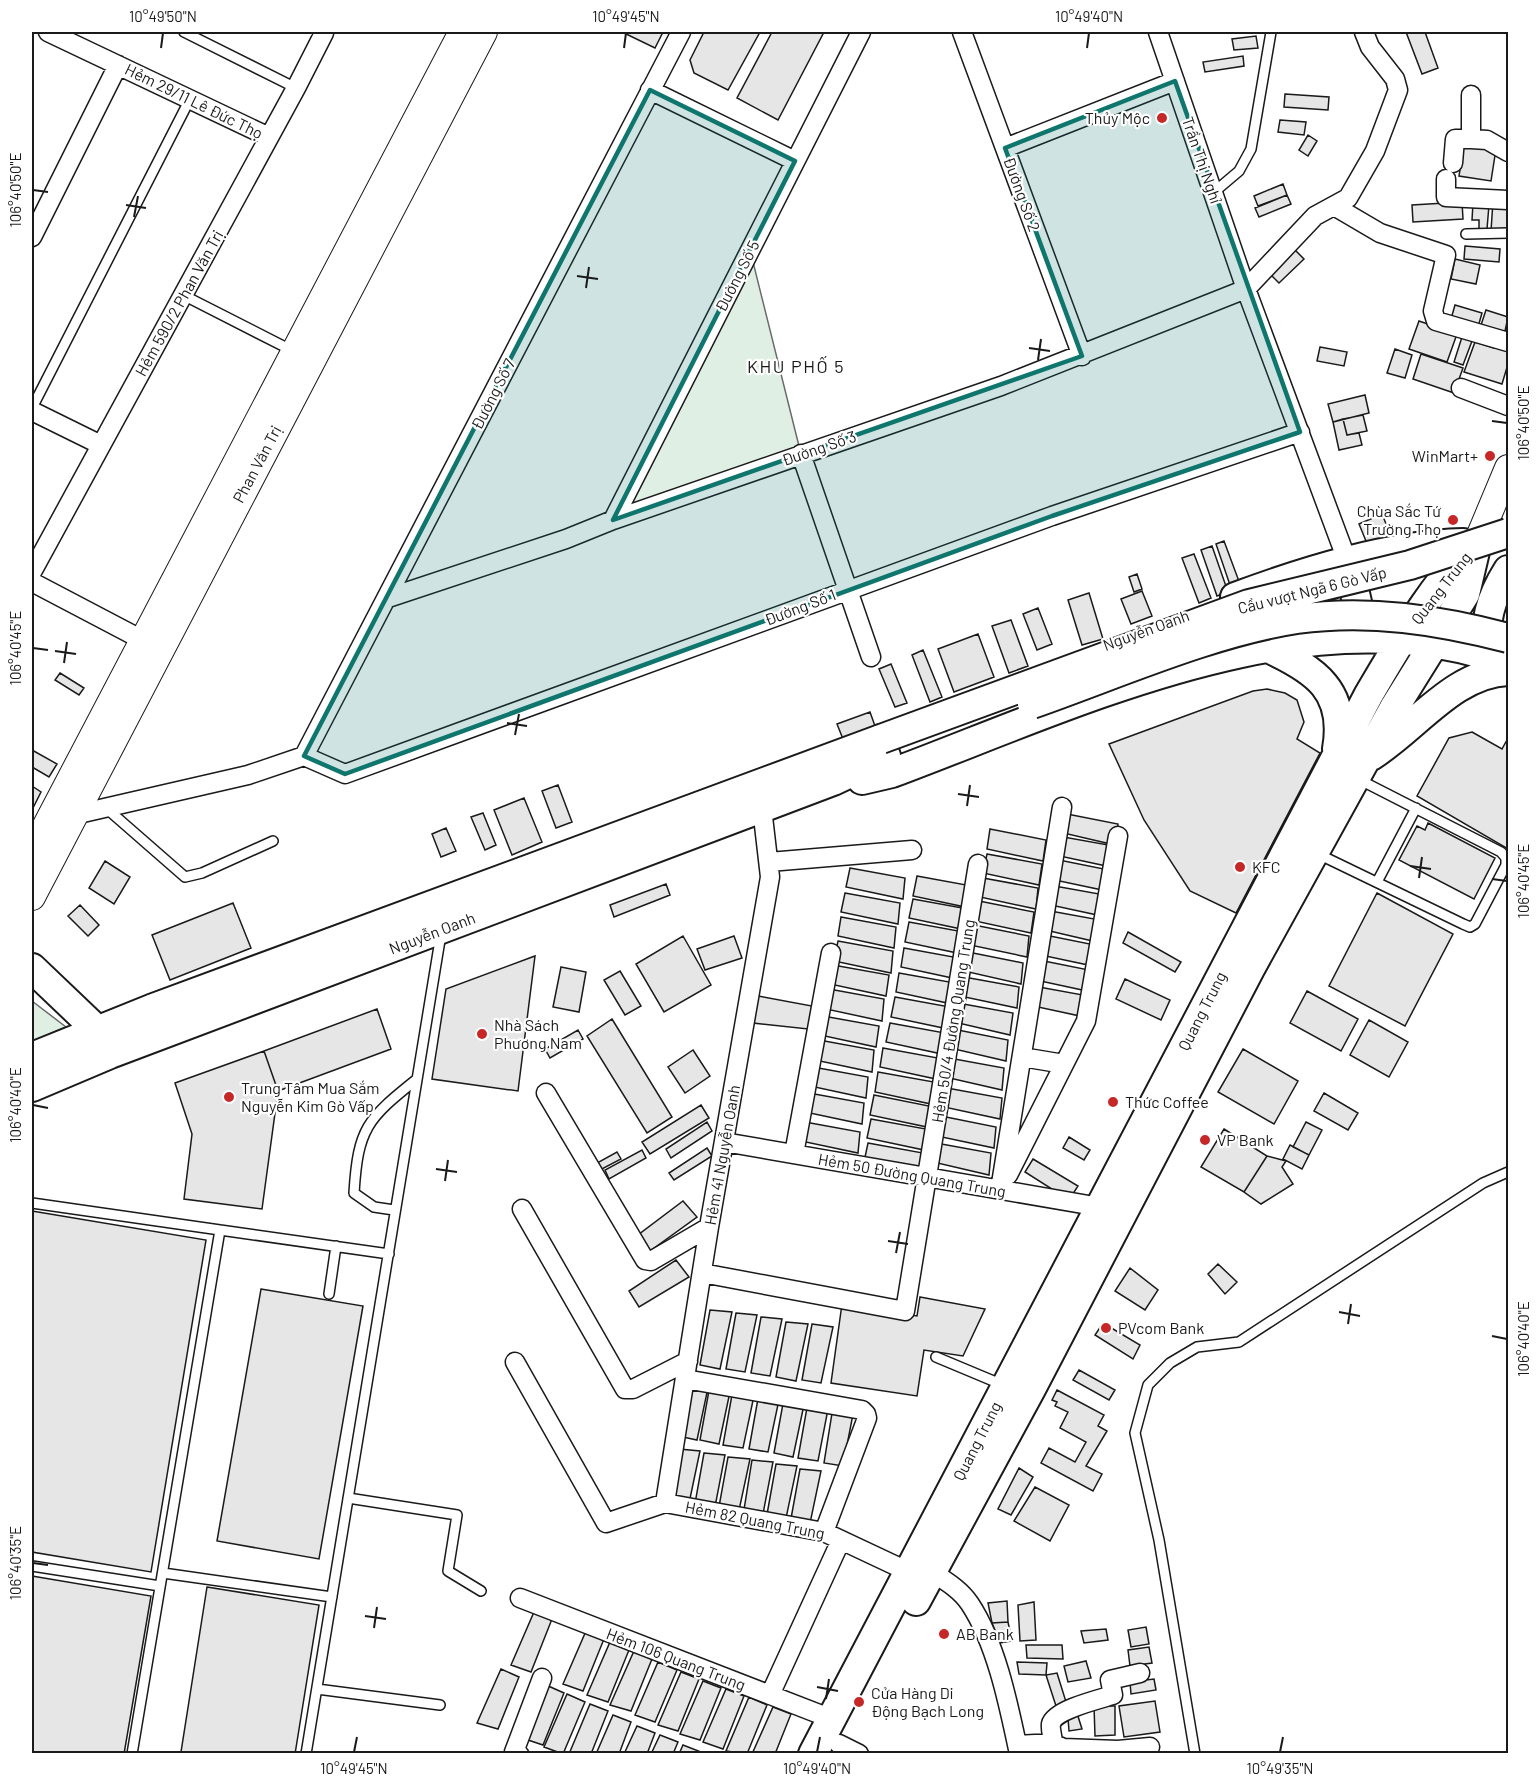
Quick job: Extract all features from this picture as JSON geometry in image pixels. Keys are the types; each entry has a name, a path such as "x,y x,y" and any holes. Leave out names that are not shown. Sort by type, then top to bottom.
{"main road":[{"name":"Phan Văn Trị","path":"32,897 74,816 152,645 296,352 462,32"},
{"name":"Phan Văn Trị","path":"32,852 152,645 484,32"},
{"path":"1478,542 1509,468"},
{"path":"1478,542 1509,522"},
{"name":"Cầu vượt Ngã 6 Gò Vấp","path":"883,748 1249,604 1410,566 1509,533"},
{"name":"Nguyễn Oanh","path":"32,1087 110,1054 762,808 830,770 876,730 1293,576 1422,546 1478,542 1509,543"},
{"name":"Quang Trung","path":"835,1745 1016,1384 1100,1207 1302,846 1360,769 1433,643 1454,588 1478,542"},
{"path":"1348,562 1365,637"},
{"path":"1360,769 1462,685 1488,674 1507,658 1491,650 1486,634 1501,606 1509,570"},
{"path":"1293,576 1308,640"},
{"path":"1454,588 1501,606"},
{"name":"Quang Trung","path":"1016,1384 1244,979 1302,846 1335,757 1402,639 1454,588"},
{"name":"Cầu vượt Ngã 6 Gò Vấp","path":"883,748 1232,633 1265,625 1331,616 1399,616 1459,625 1507,658"},
{"name":"Nguyễn Oanh","path":"830,770 866,780 892,773 1143,681 1268,648 1308,640 1365,637 1402,639 1507,658"},
{"path":"1268,648 1305,668 1328,687 1338,716 1339,735 1335,757"},
{"name":"Nguyễn Oanh","path":"32,1057 97,1030 830,770 883,748"},
{"path":"32,968 97,1030"}],"street":[{"name":"Hẻm 29/11 Lê Đức Thọ","path":"48,32 269,137"},
{"name":"Hẻm 590/2 Phan Văn Trị","path":"32,572 296,88 323,32"},
{"name":"Đường Số 7","path":"304,756 681,32"},
{"name":"Đường Số 5","path":"613,520 861,32"},
{"name":"Đường Số 2","path":"962,32 1082,356"},
{"name":"Trần Thị Nghỉ","path":"1158,32 1246,289 1300,432"},
{"path":"1246,289 1315,216 1348,198 1375,151 1398,90 1395,78 1370,47 1364,32"},
{"name":"Hẻm 29/11 Lê Đức Thọ","path":"32,237 118,65"},
{"path":"1005,148 1175,81"},
{"path":"650,90 795,161"},
{"path":"1471,95 1471,139"},
{"path":"1509,152 1488,140 1455,139 1446,197 1509,200"},
{"path":"1334,206 1380,233 1446,255 1433,311 1436,321 1509,342"},
{"name":"Đường Số 3","path":"388,598 566,538 1082,356 1246,289"},
{"path":"1461,388 1509,406"},
{"path":"32,409 101,444"},
{"path":"1300,432 1348,562"},
{"name":"Đường Số 1","path":"304,756 345,774 615,678 846,590 1052,516 1300,432"},
{"path":"801,454 870,657"},
{"path":"32,582 152,645"},
{"path":"74,816 248,775 304,756"},
{"path":"1000,1190 1062,807"},
{"name":"Hẻm 41 Nguyễn Oanh","path":"665,1503 709,1227 770,877 762,808"},
{"path":"1000,1190 1086,1021 1118,836"},
{"path":"769,862 912,850"},
{"name":"Hẻm 50/4 Đường Quang Trung","path":"702,1272 905,1311 978,864"},
{"path":"794,1154 831,954"},
{"path":"1022,1057 1064,1064"},
{"path":"546,1093 645,1260 651,1261 709,1227"},
{"name":"Hẻm 50 Đường Quang Trung","path":"724,1142 1100,1207"},
{"path":"522,1209 625,1389 633,1389 686,1370 862,1410 867,1418 824,1532"},
{"path":"516,1362 606,1523 665,1503"},
{"name":"Hẻm 82 Quang Trung","path":"665,1503 824,1532 953,1586 970,1604 996,1662 1018,1749"},
{"path":"770,1695 841,1540"},
{"name":"Hẻm 106 Quang Trung","path":"520,1598 770,1695 835,1745"},
{"path":"1053,1743 1051,1724 1054,1720 1070,1709 1113,1695 1110,1680 1140,1673"},
{"path":"519,1754 514,1752 542,1678"},
{"path":"1018,1749 1053,1743 1063,1748 1119,1752 1150,1747"}],"lane":[{"path":"184,32 296,88"},
{"path":"1213,193 1239,171 1251,149 1271,32"},
{"path":"32,409 190,99"},
{"path":"1466,234 1509,233"},
{"path":"183,295 296,352"},
{"path":"1302,846 1463,924 1470,927 1475,924 1506,865 1506,858 1501,852 1416,808 1360,769"},
{"path":"106,808 185,877 202,873 273,840"},
{"path":"1377,882 1416,808"},
{"path":"306,1754 441,929"},
{"path":"394,1210 374,1208 354,1193 356,1159 365,1127 389,1101 417,1080"},
{"path":"1195,1754 1159,1540 1135,1433 1148,1385 1170,1363 1197,1347 1239,1342 1483,1183 1509,1172"},
{"path":"32,1203 389,1254"},
{"path":"132,1754 220,1230"},
{"path":"329,1294 336,1246"},
{"path":"936,1357 1016,1384"},
{"path":"348,1498 457,1515 448,1571 481,1590"},
{"path":"32,1566 160,1586"},
{"path":"163,1573 332,1597"},
{"path":"317,1689 440,1705"}],"highlighted area":[{"path":"1175,81 1300,432 1052,516 345,774 304,756 650,90 795,161 613,520 1082,356 1005,148"}],"green space":[{"path":"750,250 801,454 613,520"},
{"path":"32,1001 66,1027 32,1042"}],"building":[{"path":"622,32 663,32 655,48"},
{"path":"704,32 760,32 728,90 694,73 690,60"},
{"path":"772,32 824,32 778,120 737,98"},
{"path":"1406,32 1425,32 1438,68 1422,74"},
{"path":"1256,36 1258,48 1234,50 1232,39"},
{"path":"1243,56 1244,66 1205,72 1203,62"},
{"path":"1285,94 1329,97 1328,110 1284,107"},
{"path":"1280,120 1306,122 1304,135 1278,132"},
{"path":"1308,135 1317,141 1308,156 1299,150"},
{"path":"1464,144 1496,149 1491,181 1459,176"},
{"path":"1283,184 1287,195 1258,206 1254,196"},
{"path":"1287,195 1291,204 1259,217 1255,208"},
{"path":"1493,201 1508,202 1507,232 1491,231"},
{"path":"1462,202 1463,219 1413,222 1412,205"},
{"path":"1473,203 1489,205 1487,229 1479,229 1479,220 1472,220"},
{"path":"1465,246 1500,249 1499,262 1464,259"},
{"path":"1294,249 1304,259 1279,283 1269,273"},
{"path":"1455,259 1480,265 1476,284 1451,279"},
{"path":"1455,305 1482,313 1478,327 1451,319"},
{"path":"1486,310 1508,317 1504,336 1480,328"},
{"path":"1419,321 1457,334 1447,362 1409,349"},
{"path":"1462,337 1472,341 1463,365 1454,362"},
{"path":"1497,341 1508,345 1508,364 1502,384 1464,372 1475,342 1494,348"},
{"path":"1320,347 1347,352 1344,366 1317,361"},
{"path":"1395,349 1412,355 1405,378 1387,373"},
{"path":"1421,354 1463,368 1454,393 1413,379"},
{"path":"1365,395 1369,413 1333,422 1328,404"},
{"path":"1363,415 1367,431 1347,435 1343,419"},
{"path":"1343,419 1347,435 1359,433 1362,445 1339,450 1333,422"},
{"path":"1382,514 1393,541 1368,546 1359,524"},
{"path":"1224,541 1240,584 1231,588 1216,544"},
{"path":"1212,546 1228,592 1217,596 1201,550"},
{"path":"1194,554 1211,598 1199,603 1182,558"},
{"path":"1137,574 1142,589 1134,592 1129,577"},
{"path":"1142,591 1152,616 1131,624 1121,599"},
{"path":"1089,593 1103,639 1082,645 1068,600"},
{"path":"1038,608 1052,644 1037,650 1023,614"},
{"path":"1011,620 1028,666 1009,673 992,626"},
{"path":"978,634 994,677 954,692 938,649"},
{"path":"923,650 942,697 930,702 912,655"},
{"path":"891,664 907,703 895,707 879,669"},
{"path":"60,673 84,688 79,695 55,680"},
{"path":"1267,689 1285,693 1297,700 1304,722 1297,739 1320,753 1236,913 1190,891 1144,820 1109,744 1253,691"},
{"path":"870,712 875,726 843,739 837,724"},
{"path":"1472,732 1502,749 1508,738 1508,849 1417,796 1449,738"},
{"path":"32,750 57,764 49,777 32,767"},
{"path":"558,785 572,822 556,828 542,791"},
{"path":"32,786 41,792 32,810"},
{"path":"524,798 542,842 512,855 494,810"},
{"path":"483,813 496,845 485,850 471,817"},
{"path":"1062,813 1118,824 1115,845 1059,832"},
{"path":"1428,823 1495,858 1474,899 1399,860 1417,826 1425,830"},
{"path":"446,828 456,851 441,857 432,834"},
{"path":"990,829 1046,840 1043,861 987,849"},
{"path":"1058,836 1114,846 1111,867 1055,855"},
{"path":"987,854 1042,864 1039,885 983,873"},
{"path":"1054,859 1109,870 1107,891 1050,879"},
{"path":"105,861 130,877 114,904 89,888"},
{"path":"850,868 905,878 903,899 846,887"},
{"path":"917,876 972,886 970,908 913,896"},
{"path":"983,878 1038,888 1036,909 980,897"},
{"path":"666,884 670,895 614,917 610,905"},
{"path":"1049,885 1105,895 1102,916 1046,904"},
{"path":"845,893 900,903 898,924 841,912"},
{"path":"1377,893 1453,934 1405,1026 1329,986"},
{"path":"913,899 968,909 966,930 909,918"},
{"path":"979,901 1034,912 1031,933 975,921"},
{"path":"233,903 251,948 170,980 152,935"},
{"path":"80,905 99,925 88,936 68,916"},
{"path":"1045,910 1100,920 1097,942 1041,929"},
{"path":"841,917 896,927 894,948 838,936"},
{"path":"909,922 964,932 962,954 905,942"},
{"path":"974,925 1029,936 1027,957 970,945"},
{"path":"1128,932 1181,962 1175,972 1123,943"},
{"path":"1040,934 1095,945 1093,966 1036,954"},
{"path":"683,936 711,985 664,1012 636,964"},
{"path":"734,936 742,958 705,970 697,949"},
{"path":"838,941 893,951 891,973 834,961"},
{"path":"904,948 959,958 957,979 901,967"},
{"path":"968,952 1023,963 1021,984 964,971"},
{"name":"Nhà Sách Phương Nam","path":"535,956 518,1091 432,1079 446,989"},
{"path":"1034,959 1089,970 1087,991 1031,979"},
{"path":"833,965 889,975 886,996 830,984"},
{"path":"561,967 586,972 579,1012 553,1007"},
{"path":"620,971 641,1006 625,1015 604,980"},
{"path":"899,973 955,983 952,1004 896,992"},
{"path":"964,977 1019,987 1017,1008 960,996"},
{"path":"1125,979 1170,1000 1161,1020 1116,999"},
{"path":"1028,985 1083,995 1080,1016 1024,1004"},
{"path":"829,989 884,999 882,1021 826,1009"},
{"path":"1307,991 1358,1019 1341,1051 1290,1023"},
{"path":"758,996 812,1006 808,1029 753,1023"},
{"path":"895,997 950,1007 948,1029 891,1017"},
{"path":"958,1003 1013,1013 1010,1035 954,1022"},
{"path":"377,1009 391,1049 278,1091 264,1051"},
{"path":"823,1016 879,1026 876,1047 820,1035"},
{"path":"612,1019 672,1117 647,1133 587,1036"},
{"path":"1369,1020 1408,1042 1389,1077 1350,1055"},
{"path":"890,1023 945,1033 942,1054 886,1042"},
{"path":"953,1029 1008,1040 1006,1061 950,1048"},
{"path":"578,1030 583,1039 550,1058 545,1049"},
{"path":"819,1040 874,1050 872,1072 815,1060"},
{"path":"883,1048 938,1058 936,1079 880,1067"},
{"path":"1243,1049 1298,1081 1274,1124 1218,1092"},
{"path":"693,1050 710,1076 685,1093 668,1067"},
{"path":"264,1051 278,1091 262,1209 184,1199 192,1134 175,1083"},
{"path":"949,1058 1004,1068 1002,1090 945,1077"},
{"path":"813,1067 868,1077 866,1098 810,1086"},
{"path":"878,1072 934,1082 931,1104 875,1092"},
{"path":"947,1088 1002,1098 1000,1119 944,1107"},
{"path":"809,1093 864,1103 862,1124 805,1112"},
{"path":"1324,1093 1358,1113 1348,1130 1314,1111"},
{"path":"874,1095 929,1106 927,1127 870,1115"},
{"path":"701,1105 709,1118 650,1154 642,1142"},
{"path":"941,1116 996,1127 994,1148 937,1136"},
{"path":"871,1119 926,1129 924,1150 867,1138"},
{"path":"707,1122 712,1131 671,1158 666,1149"},
{"path":"805,1122 860,1132 858,1153 801,1141"},
{"path":"1306,1122 1322,1130 1309,1155 1293,1147"},
{"path":"1224,1129 1267,1156 1244,1192 1201,1167"},
{"path":"1069,1137 1090,1150 1084,1160 1063,1148"},
{"path":"868,1143 923,1153 921,1174 864,1162"},
{"path":"936,1143 991,1153 989,1175 933,1162"},
{"path":"1290,1145 1309,1155 1302,1169 1283,1159"},
{"path":"707,1148 712,1156 674,1180 669,1173"},
{"path":"642,1150 646,1158 609,1179 605,1170"},
{"path":"617,1152 621,1159 600,1170 597,1163"},
{"path":"1267,1156 1286,1161 1282,1167 1293,1184 1261,1204 1244,1192"},
{"path":"1033,1159 1078,1186 1069,1200 1025,1172"},
{"path":"683,1201 697,1217 650,1251 638,1235"},
{"path":"32,1211 206,1240 151,1572 32,1552"},
{"path":"676,1260 689,1277 639,1307 629,1291"},
{"path":"1218,1264 1237,1282 1225,1294 1208,1274"},
{"path":"1130,1268 1158,1290 1145,1310 1115,1291"},
{"path":"261,1289 363,1306 319,1559 217,1541"},
{"path":"920,1297 985,1309 963,1356 924,1350 917,1396 831,1383 842,1304 917,1316"},
{"path":"710,1310 732,1312 720,1369 700,1365"},
{"path":"736,1313 757,1315 745,1372 726,1369"},
{"path":"761,1317 782,1319 770,1376 751,1373"},
{"path":"786,1322 808,1324 796,1381 776,1377"},
{"path":"1103,1323 1140,1345 1133,1359 1095,1335"},
{"path":"812,1324 833,1327 821,1383 802,1380"},
{"path":"1079,1370 1115,1390 1109,1400 1073,1380"},
{"path":"688,1381 709,1383 697,1440 678,1436"},
{"path":"710,1385 731,1387 719,1444 700,1440"},
{"path":"733,1389 755,1391 743,1448 723,1445"},
{"path":"1057,1390 1104,1415 1098,1426 1107,1431 1086,1466 1102,1474 1093,1491 1041,1463 1049,1448 1075,1462 1086,1442 1060,1428 1068,1412 1055,1406 1057,1402 1052,1400"},
{"path":"759,1393 780,1395 768,1452 749,1449"},
{"path":"784,1398 805,1400 793,1457 774,1453"},
{"path":"808,1402 829,1404 818,1461 798,1458"},
{"path":"833,1407 854,1409 843,1466 824,1463"},
{"path":"679,1449 700,1451 688,1508 669,1504"},
{"path":"704,1453 725,1455 714,1512 694,1509"},
{"path":"728,1457 750,1459 738,1515 718,1512"},
{"path":"752,1460 773,1462 762,1519 743,1516"},
{"path":"776,1464 797,1466 785,1523 766,1520"},
{"path":"1019,1468 1033,1477 1011,1515 998,1509"},
{"path":"800,1469 821,1471 809,1528 790,1524"},
{"path":"1035,1487 1069,1505 1050,1541 1014,1521"},
{"path":"32,1576 151,1596 124,1754 32,1753"},
{"path":"207,1587 319,1605 295,1754 181,1752"},
{"path":"1007,1601 1008,1622 992,1623 988,1603"},
{"path":"1034,1602 1036,1640 1020,1641 1018,1605"},
{"path":"534,1612 552,1619 531,1672 511,1665"},
{"path":"1008,1622 1012,1641 1000,1643 992,1623"},
{"path":"1146,1627 1149,1644 1131,1647 1128,1630"},
{"path":"1106,1629 1108,1640 1084,1643 1081,1631"},
{"path":"586,1631 604,1639 583,1691 563,1684"},
{"path":"610,1642 629,1650 608,1702 587,1695"},
{"path":"1026,1645 1062,1645 1063,1659 1027,1658"},
{"path":"1149,1647 1152,1663 1130,1666 1128,1650"},
{"path":"634,1651 652,1659 631,1711 610,1705"},
{"path":"1086,1661 1091,1678 1068,1682 1064,1666"},
{"path":"658,1662 677,1670 655,1722 635,1715"},
{"path":"1017,1662 1047,1663 1046,1675 1019,1674"},
{"path":"501,1669 519,1677 498,1729 477,1723"},
{"path":"681,1672 699,1679 678,1731 658,1725"},
{"path":"1057,1673 1067,1705 1056,1706 1046,1675"},
{"path":"1154,1679 1156,1690 1131,1694 1130,1682"},
{"path":"703,1681 721,1688 700,1740 680,1734"},
{"path":"546,1685 564,1693 543,1745 522,1738"},
{"path":"726,1689 744,1696 723,1749 703,1742"},
{"path":"567,1694 585,1702 563,1754 544,1747"},
{"path":"749,1697 767,1705 747,1754 726,1751"},
{"path":"1155,1701 1160,1732 1124,1737 1119,1706"},
{"path":"590,1704 608,1711 591,1754 569,1754"},
{"path":"1067,1705 1075,1707 1082,1729 1069,1731"},
{"path":"1094,1706 1115,1706 1115,1735 1095,1736"},
{"path":"773,1707 791,1714 775,1754 752,1754"},
{"path":"613,1715 631,1722 619,1754 596,1754"},
{"path":"637,1726 655,1733 647,1754 624,1754"},
{"path":"660,1735 678,1742 673,1754 651,1754"},
{"path":"683,1745 701,1752 701,1754 679,1754"}],"place":[{"name":"Thủy Mộc","path":"1162,118"},
{"name":"WinMart+","path":"1490,456"},
{"name":"Chùa Sắc Tứ Trường Thọ","path":"1453,520"},
{"name":"KFC","path":"1240,867"},
{"name":"Nhà Sách Phương Nam","path":"482,1034"},
{"name":"Trung Tâm Mua Sắm Nguyễn Kim Gò Vấp","path":"229,1097"},
{"name":"Thức Coffee","path":"1113,1102"},
{"name":"VP Bank","path":"1205,1140"},
{"name":"PVcom Bank","path":"1106,1328"},
{"name":"AB Bank","path":"944,1634"},
{"name":"Cửa Hàng Di Động Bạch Long","path":"859,1702"}],"district":[{"name":"KHU PHỐ 5","path":"796,367"}]}
